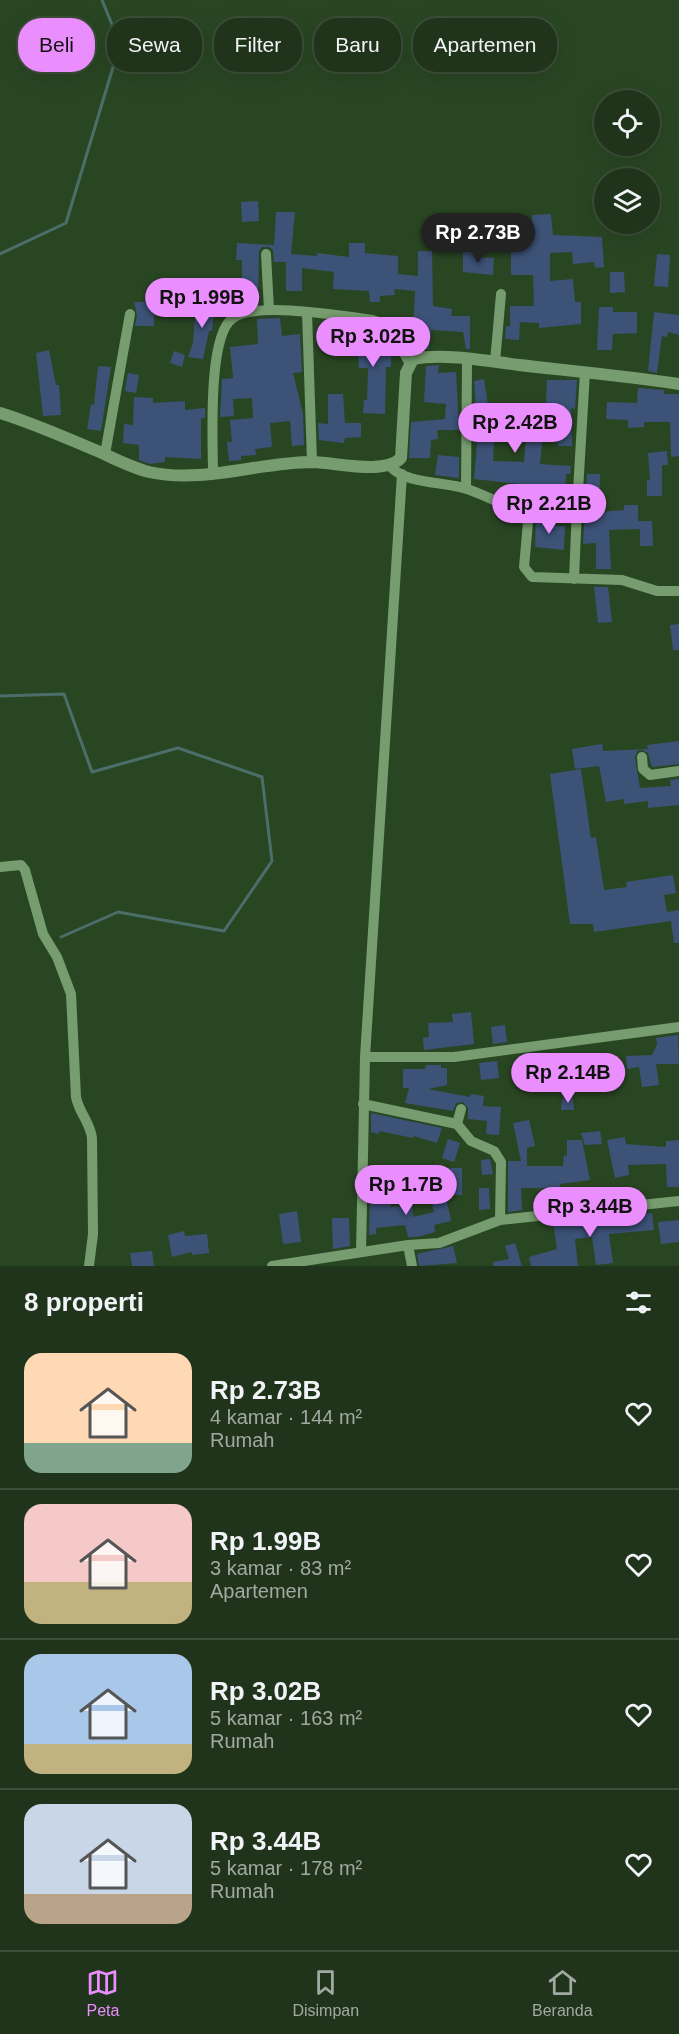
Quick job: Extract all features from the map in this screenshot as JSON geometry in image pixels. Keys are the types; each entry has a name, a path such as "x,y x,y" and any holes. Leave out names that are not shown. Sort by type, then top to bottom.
{"street":[{"path":"266,254 269,310"},
{"path":"495,362 501,294"},
{"path":"213,473 213,394 219,344 225,327 231,319 240,314 269,310 307,312 386,324 409,362"},
{"path":"307,312 312,462"},
{"path":"105,454 130,314"},
{"path":"409,362 427,357 495,362 679,384"},
{"path":"466,489 467,360"},
{"path":"0,413 47,429 146,471 159,474 213,473 312,462 343,463 378,468 390,466 401,458 405,373 409,362"},
{"path":"573,579 585,372"},
{"path":"390,466 402,474 466,489 501,504 530,511 577,508"},
{"path":"361,1252 365,1057 402,474"},
{"path":"530,511 524,567 526,573 537,578 622,580 657,591 679,591"},
{"path":"642,757 643,769 650,775 679,771"},
{"path":"0,867 21,865 26,870 40,926 57,957 71,994 77,1106 90,1127 92,1138 93,1234 89,1266"},
{"path":"365,1057 454,1057 679,1027"},
{"path":"363,1104 457,1124 471,1141 494,1151 501,1162 500,1220"},
{"path":"457,1124 461,1109"},
{"path":"272,1266 316,1262 361,1252 451,1240 500,1220 679,1202"},
{"path":"408,1245 412,1266"}],"building":[{"path":"258,201 259,221 242,222 241,202"},
{"path":"276,212 295,212 291,254 317,256 317,253 349,257 349,243 365,243 365,253 398,256 398,274 418,276 418,251 432,251 433,306 452,309 451,316 470,316 470,349 466,349 463,332 431,330 429,349 420,350 422,330 413,329 415,291 394,289 395,295 380,296 380,302 370,302 369,291 333,289 334,272 302,268 302,291 286,291 286,262 274,262 273,250 269,247 262,247 259,251 258,294 242,294 242,260 236,260 237,243 274,245"},
{"path":"551,214 553,235 602,237 604,267 595,268 594,262 573,264 572,252 550,253 550,281 573,279 575,302 581,302 581,324 539,328 539,323 520,322 519,340 505,339 506,326 510,326 510,306 534,306 533,275 511,275 511,234 533,234 532,215"},
{"path":"463,252 475,252 475,257 494,258 493,275 463,272"},
{"path":"657,254 670,255 668,287 654,286"},
{"path":"610,272 624,272 625,292 610,293"},
{"path":"134,302 154,302 154,326 135,326 137,315"},
{"path":"196,302 215,304 212,331 209,331 203,359 188,357 193,343"},
{"path":"599,307 613,307 613,312 637,312 637,333 613,334 612,350 597,350"},
{"path":"654,312 679,315 679,335 668,332 667,337 662,336 657,373 648,371"},
{"path":"280,318 282,336 300,334 302,372 293,373 303,414 304,445 292,446 290,421 270,423 272,447 255,449 256,455 241,456 241,460 229,461 227,442 232,442 230,420 253,418 252,398 233,399 234,416 220,417 222,379 233,378 230,347 258,344 257,319"},
{"path":"356,325 371,327 381,332 383,352 391,352 391,367 386,367 385,414 363,413 364,400 367,400 368,368 359,368"},
{"path":"49,350 56,385 59,385 61,415 43,416 36,353"},
{"path":"174,351 185,355 182,367 170,363"},
{"path":"439,365 438,373 456,372 459,430 437,430 438,439 431,440 430,458 409,458 411,422 445,419 446,404 424,402 426,366"},
{"path":"98,366 111,367 101,431 87,429 91,404 94,405"},
{"path":"128,373 139,375 136,393 125,391"},
{"path":"484,379 491,425 495,425 493,461 524,462 527,427 522,427 523,407 537,408 536,432 543,432 540,464 571,466 570,474 566,474 565,499 555,499 555,491 518,489 519,484 474,479 479,420 477,420 474,381"},
{"path":"547,380 577,380 575,409 571,408 572,446 558,446 558,441 553,441 555,404 546,404"},
{"path":"638,388 664,390 664,394 679,394 679,456 671,457 670,422 644,422 644,427 628,428 628,420 606,419 607,402 637,403"},
{"path":"328,394 343,394 345,423 361,423 361,437 345,438 344,443 319,440 318,423 328,424"},
{"path":"134,397 153,398 153,403 185,401 185,410 205,408 205,418 201,418 201,459 165,457 165,462 150,464 139,460 139,445 123,443 124,424 133,425"},
{"path":"667,451 668,465 662,465 662,496 647,496 647,480 650,480 648,453"},
{"path":"438,455 459,457 459,478 435,475"},
{"path":"587,474 600,474 599,512 624,510 624,505 638,505 638,521 652,521 653,546 640,546 640,529 609,530 611,569 596,569 596,543 583,544"},
{"path":"551,517 550,526 565,526 564,550 535,547 536,518"},
{"path":"594,587 608,587 612,622 598,623"},
{"path":"679,624 679,650 673,650 670,625"},
{"path":"679,741 679,764 652,767 648,753 642,750 637,751 635,758 640,788 671,786 670,780 679,779 679,805 648,808 648,801 624,804 624,799 606,802 599,766 575,769 572,749 602,744 603,751 648,749 647,745"},
{"path":"581,769 591,838 596,837 604,890 627,887 626,882 673,875 676,893 664,895 667,912 679,910 679,943 674,943 671,921 594,932 593,924 570,924 550,774"},
{"path":"471,1012 474,1044 424,1050 423,1038 429,1037 428,1023 453,1022 452,1014"},
{"path":"505,1025 507,1042 493,1044 491,1027"},
{"path":"678,1035 679,1064 656,1064 659,1085 642,1087 639,1067 627,1069 626,1056 652,1055 657,1044 656,1038"},
{"path":"497,1061 499,1078 481,1080 479,1063"},
{"path":"426,1065 441,1065 441,1068 447,1068 447,1085 428,1089 470,1097 471,1094 484,1096 483,1106 501,1107 499,1135 486,1134 487,1121 468,1119 468,1108 463,1102 456,1103 453,1111 405,1103 409,1088 403,1088 403,1069 425,1069"},
{"path":"573,1098 574,1110 561,1110 562,1099"},
{"path":"371,1113 442,1128 437,1143 414,1136 413,1138 379,1131 379,1134 371,1132"},
{"path":"529,1120 535,1146 527,1148 527,1166 563,1166 564,1155 567,1156 567,1140 582,1140 590,1180 560,1184 560,1188 521,1188 522,1210 508,1212 508,1161 521,1161 513,1123"},
{"path":"600,1131 602,1144 585,1145 581,1133"},
{"path":"625,1137 626,1144 666,1147 666,1141 679,1140 679,1187 667,1187 666,1164 628,1165 629,1175 615,1178 607,1140"},
{"path":"448,1139 460,1143 454,1162 442,1158"},
{"path":"490,1159 493,1174 482,1175 481,1160"},
{"path":"450,1168 462,1168 462,1195 450,1195"},
{"path":"378,1187 379,1202 390,1201 391,1207 412,1205 413,1217 434,1212 431,1200 446,1197 451,1221 434,1225 435,1232 417,1237 408,1237 405,1225 376,1228 376,1234 369,1235 370,1188"},
{"path":"479,1188 489,1188 490,1209 479,1210"},
{"path":"297,1211 301,1242 283,1244 279,1214"},
{"path":"652,1213 654,1230 609,1234 613,1263 596,1265 592,1237 575,1239 578,1266 531,1266 529,1257 557,1249 553,1222"},
{"path":"332,1218 349,1218 350,1246 333,1249"},
{"path":"679,1220 679,1242 661,1244 658,1222"},
{"path":"184,1231 185,1236 207,1234 209,1253 192,1255 192,1252 172,1257 168,1235"},
{"path":"515,1243 522,1266 493,1266 493,1262 509,1259 505,1246"},
{"path":"453,1246 457,1263 419,1266 417,1254"},
{"path":"152,1251 154,1266 132,1266 130,1253"}],"waterway":[{"path":"0,254 66,223 120,44 102,0"},
{"path":"0,696 64,694 92,772 178,748 262,777 272,861 224,931 118,912 61,937"}]}
